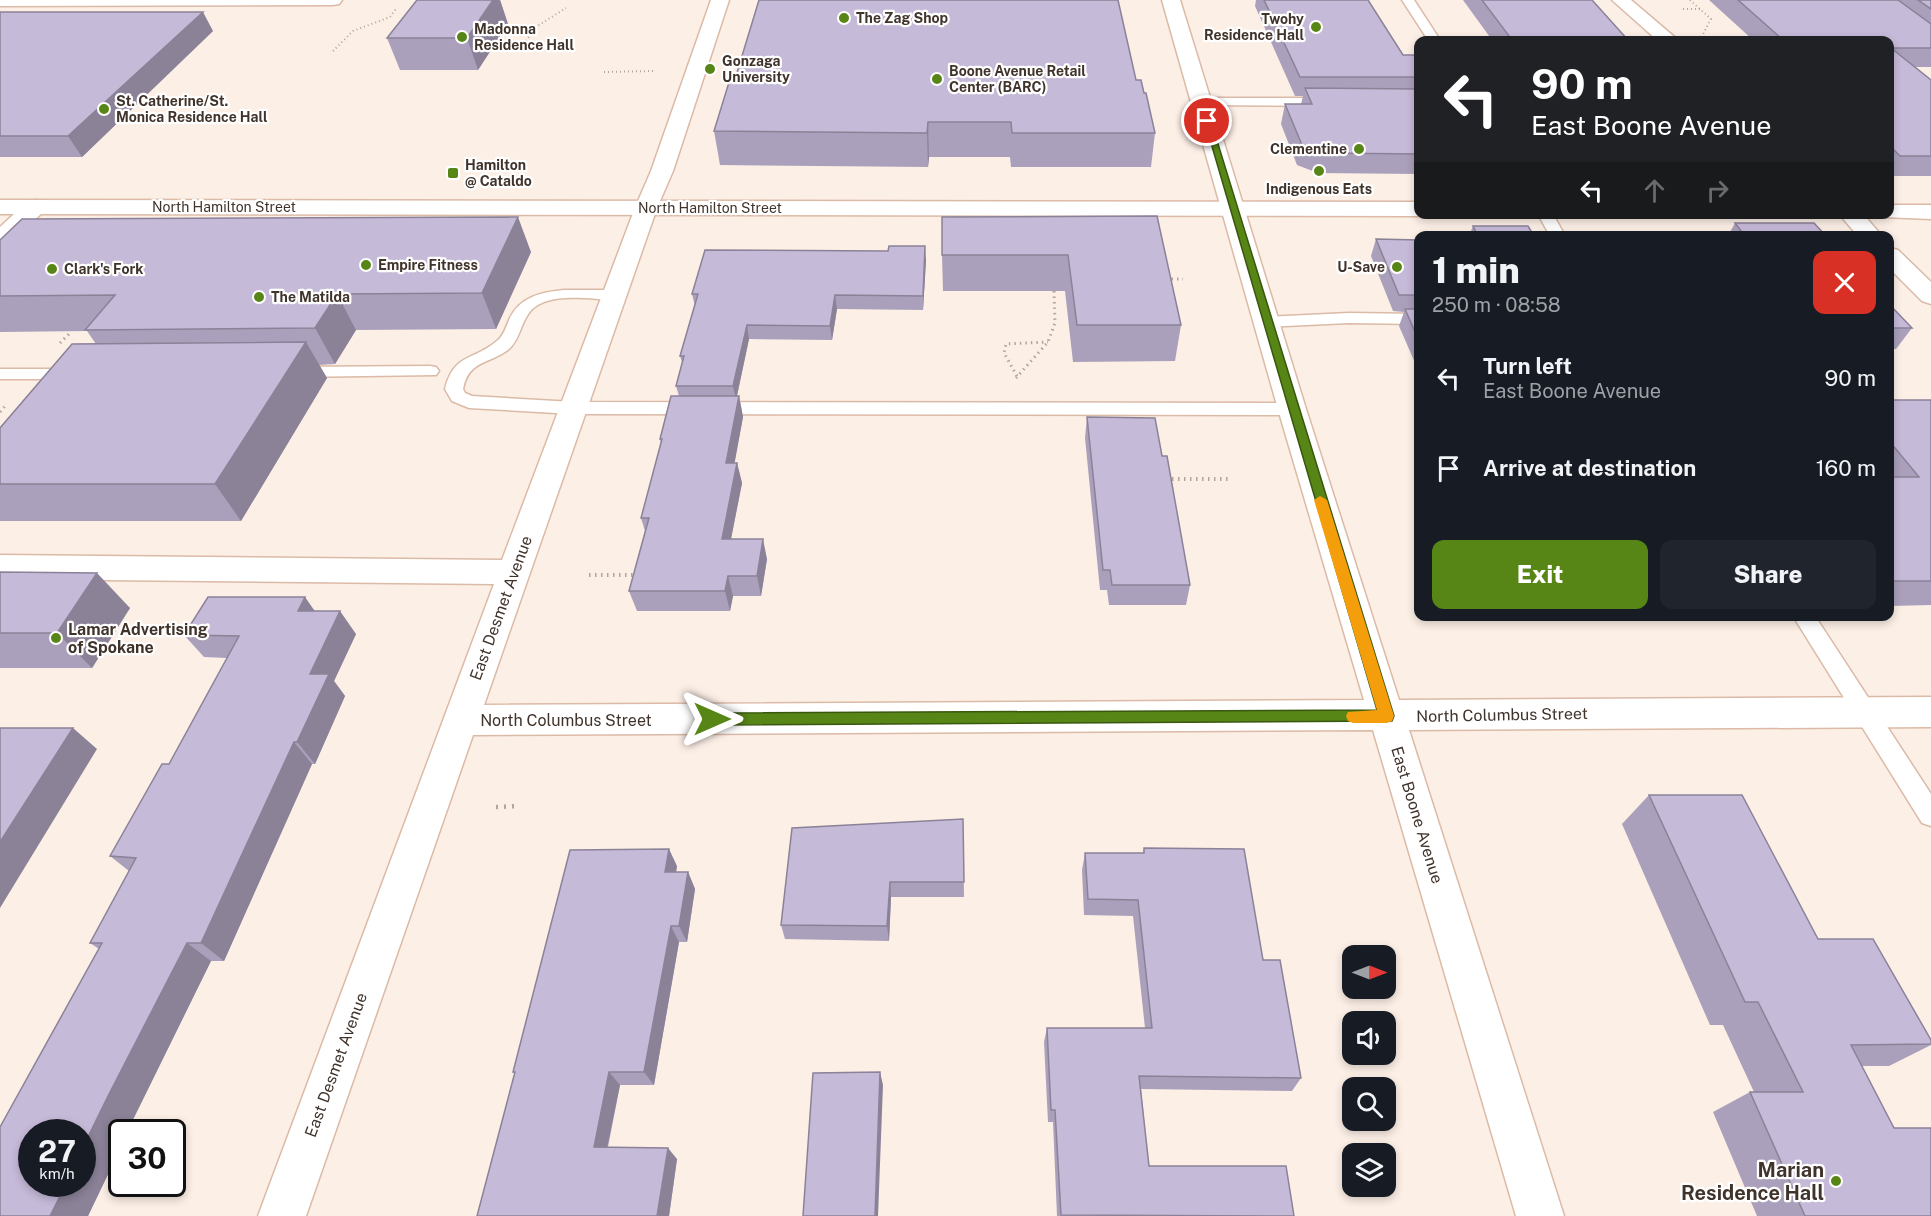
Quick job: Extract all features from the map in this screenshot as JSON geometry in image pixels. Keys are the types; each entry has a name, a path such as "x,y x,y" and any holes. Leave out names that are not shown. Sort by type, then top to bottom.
{"street":[{"path":"0,1 333,0"},
{"name":"East Desmet Avenue","path":"282,1216 614,295 662,171 720,0"},
{"name":"East Boone Avenue","path":"1172,0 1292,409 1539,1216"},
{"path":"1621,0 1656,32 1677,32"},
{"name":"North Hamilton Street","path":"0,207 1414,209"},
{"path":"0,240 35,207"},
{"path":"1894,212 1931,212"},
{"path":"1855,219 1866,231"},
{"path":"1894,259 1931,296"},
{"path":"0,567 514,572"},
{"name":"North Columbus Street","path":"460,720 1931,712"}],"lane":[{"path":"1407,0 1431,36"},
{"path":"1201,102 1336,102"},
{"path":"614,295 556,295 542,297 529,303 521,311 509,339 491,352 470,361 460,370 454,388 458,397 469,402 573,408 1292,409"},
{"path":"1266,322 1349,318 1414,319"},
{"path":"281,372 430,370"},
{"path":"0,374 93,374"},
{"path":"43,392 58,374"},
{"path":"1806,621 1931,815"}],"path":[{"path":"1690,0 1711,19 1703,34"},
{"path":"518,50 527,36 553,14 566,8"},
{"path":"333,51 353,31 390,16 396,9"},
{"path":"604,72 654,71"},
{"path":"1158,279 1183,279"},
{"path":"1007,408 1006,391 1048,342 1055,323 1054,291"},
{"path":"1017,376 1004,353 1006,344 1015,342 1036,346 1048,342"},
{"path":"1172,479 1230,479"},
{"path":"590,574 646,575"},
{"path":"496,807 518,806"}],"building":[{"path":"417,0 493,0 467,38 387,38"},
{"name":"Boone Avenue Retail Center (BARC)","path":"759,0 1118,0 1136,80 1141,80 1144,93 1146,93 1155,133 1012,133 1011,122 928,122 927,133 714,131 730,79 735,79"},
{"path":"1264,0 1368,0 1403,55 1414,55 1414,77 1300,77"},
{"path":"1482,0 1592,0 1624,36 1509,36"},
{"path":"1738,0 1898,0 1931,24 1931,48 1894,48 1894,36 1778,36"},
{"path":"1918,0 1931,0 1931,9"},
{"path":"0,12 203,12 68,136 0,136"},
{"path":"1894,50 1931,80 1931,156 1900,156 1894,150"},
{"path":"1305,88 1414,89 1414,154 1323,153 1302,145 1285,104 1312,104"},
{"path":"1157,216 1181,325 1077,325 1068,255 942,255 942,217"},
{"path":"518,217 482,293 337,294 315,328 85,330 115,295 0,296 0,240 22,219"},
{"path":"1735,223 1814,223 1821,231 1741,231"},
{"path":"1473,226 1528,226 1531,231 1476,231"},
{"path":"1376,239 1414,240 1414,295 1399,295"},
{"path":"889,246 925,246 923,296 835,295 830,326 747,325 733,386 676,386 684,356 680,356 698,294 692,294 705,250 888,251"},
{"path":"1405,309 1414,309 1414,330"},
{"path":"1894,309 1912,328 1894,328"},
{"path":"306,342 215,484 0,484 0,428 72,344"},
{"path":"671,396 739,396 726,463 737,463 722,539 763,539 757,576 728,576 725,591 629,591 649,518 641,518"},
{"path":"1894,400 1931,400 1931,581 1894,581 1894,477 1919,477 1894,447"},
{"path":"1087,417 1155,418 1162,456 1167,456 1190,585 1112,585 1110,570 1103,570"},
{"path":"0,572 97,573 57,633 0,633"},
{"path":"208,597 305,597 298,611 340,611 310,674 329,674 297,742 294,742 201,943 187,943 96,1120 18,1119 18,1197 60,1197 50,1216 0,1216 0,1127 102,943 90,943 136,858 110,856 162,764 169,764 239,636 184,635"},
{"path":"0,728 73,728 0,842"},
{"path":"1649,795 1742,795 1818,939 1873,939 1931,1040 1931,1044 1851,1045 1894,1128 1931,1128 1931,1216 1805,1216 1750,1092 1803,1092 1758,1002 1745,1002"},
{"path":"963,819 964,882 890,882 887,926 781,925 792,828"},
{"path":"1144,848 1244,849 1263,960 1280,960 1301,1078 1139,1076 1149,1166 1286,1166 1294,1216 1061,1215 1055,1110 1051,1110 1047,1028 1152,1028 1138,900 1088,899 1085,853 1144,853"},
{"path":"669,849 665,872 688,872 679,926 671,926 644,1072 609,1072 594,1147 668,1148 657,1216 477,1216 570,850"},
{"path":"880,1072 875,1216 803,1216 813,1073"}],"slow traffic":[{"path":"1320,500 1387,716 1353,716"}],"place":[{"name":"The Zag Shop","path":"844,18"},
{"name":"Twohy Residence Hall","path":"1316,27"},
{"name":"Madonna Residence Hall","path":"462,37"},
{"name":"Gonzaga University","path":"710,69"},
{"name":"Boone Avenue Retail Center (BARC)","path":"937,79"},
{"name":"St. Catherine/St. Monica Residence Hall","path":"104,109"},
{"name":"Clementine","path":"1359,149"},
{"name":"Indigenous Eats","path":"1319,171"},
{"name":"Hamilton @ Cataldo","path":"453,173"},
{"name":"Empire Fitness","path":"366,265"},
{"name":"U-Save","path":"1397,267"},
{"name":"Clark's Fork","path":"52,269"},
{"name":"The Matilda","path":"259,297"},
{"name":"Lamar Advertising of Spokane","path":"56,638"},
{"name":"Marian Residence Hall","path":"1836,1181"}],"route":[{"path":"712,719 1387,716 1207,121"}]}
